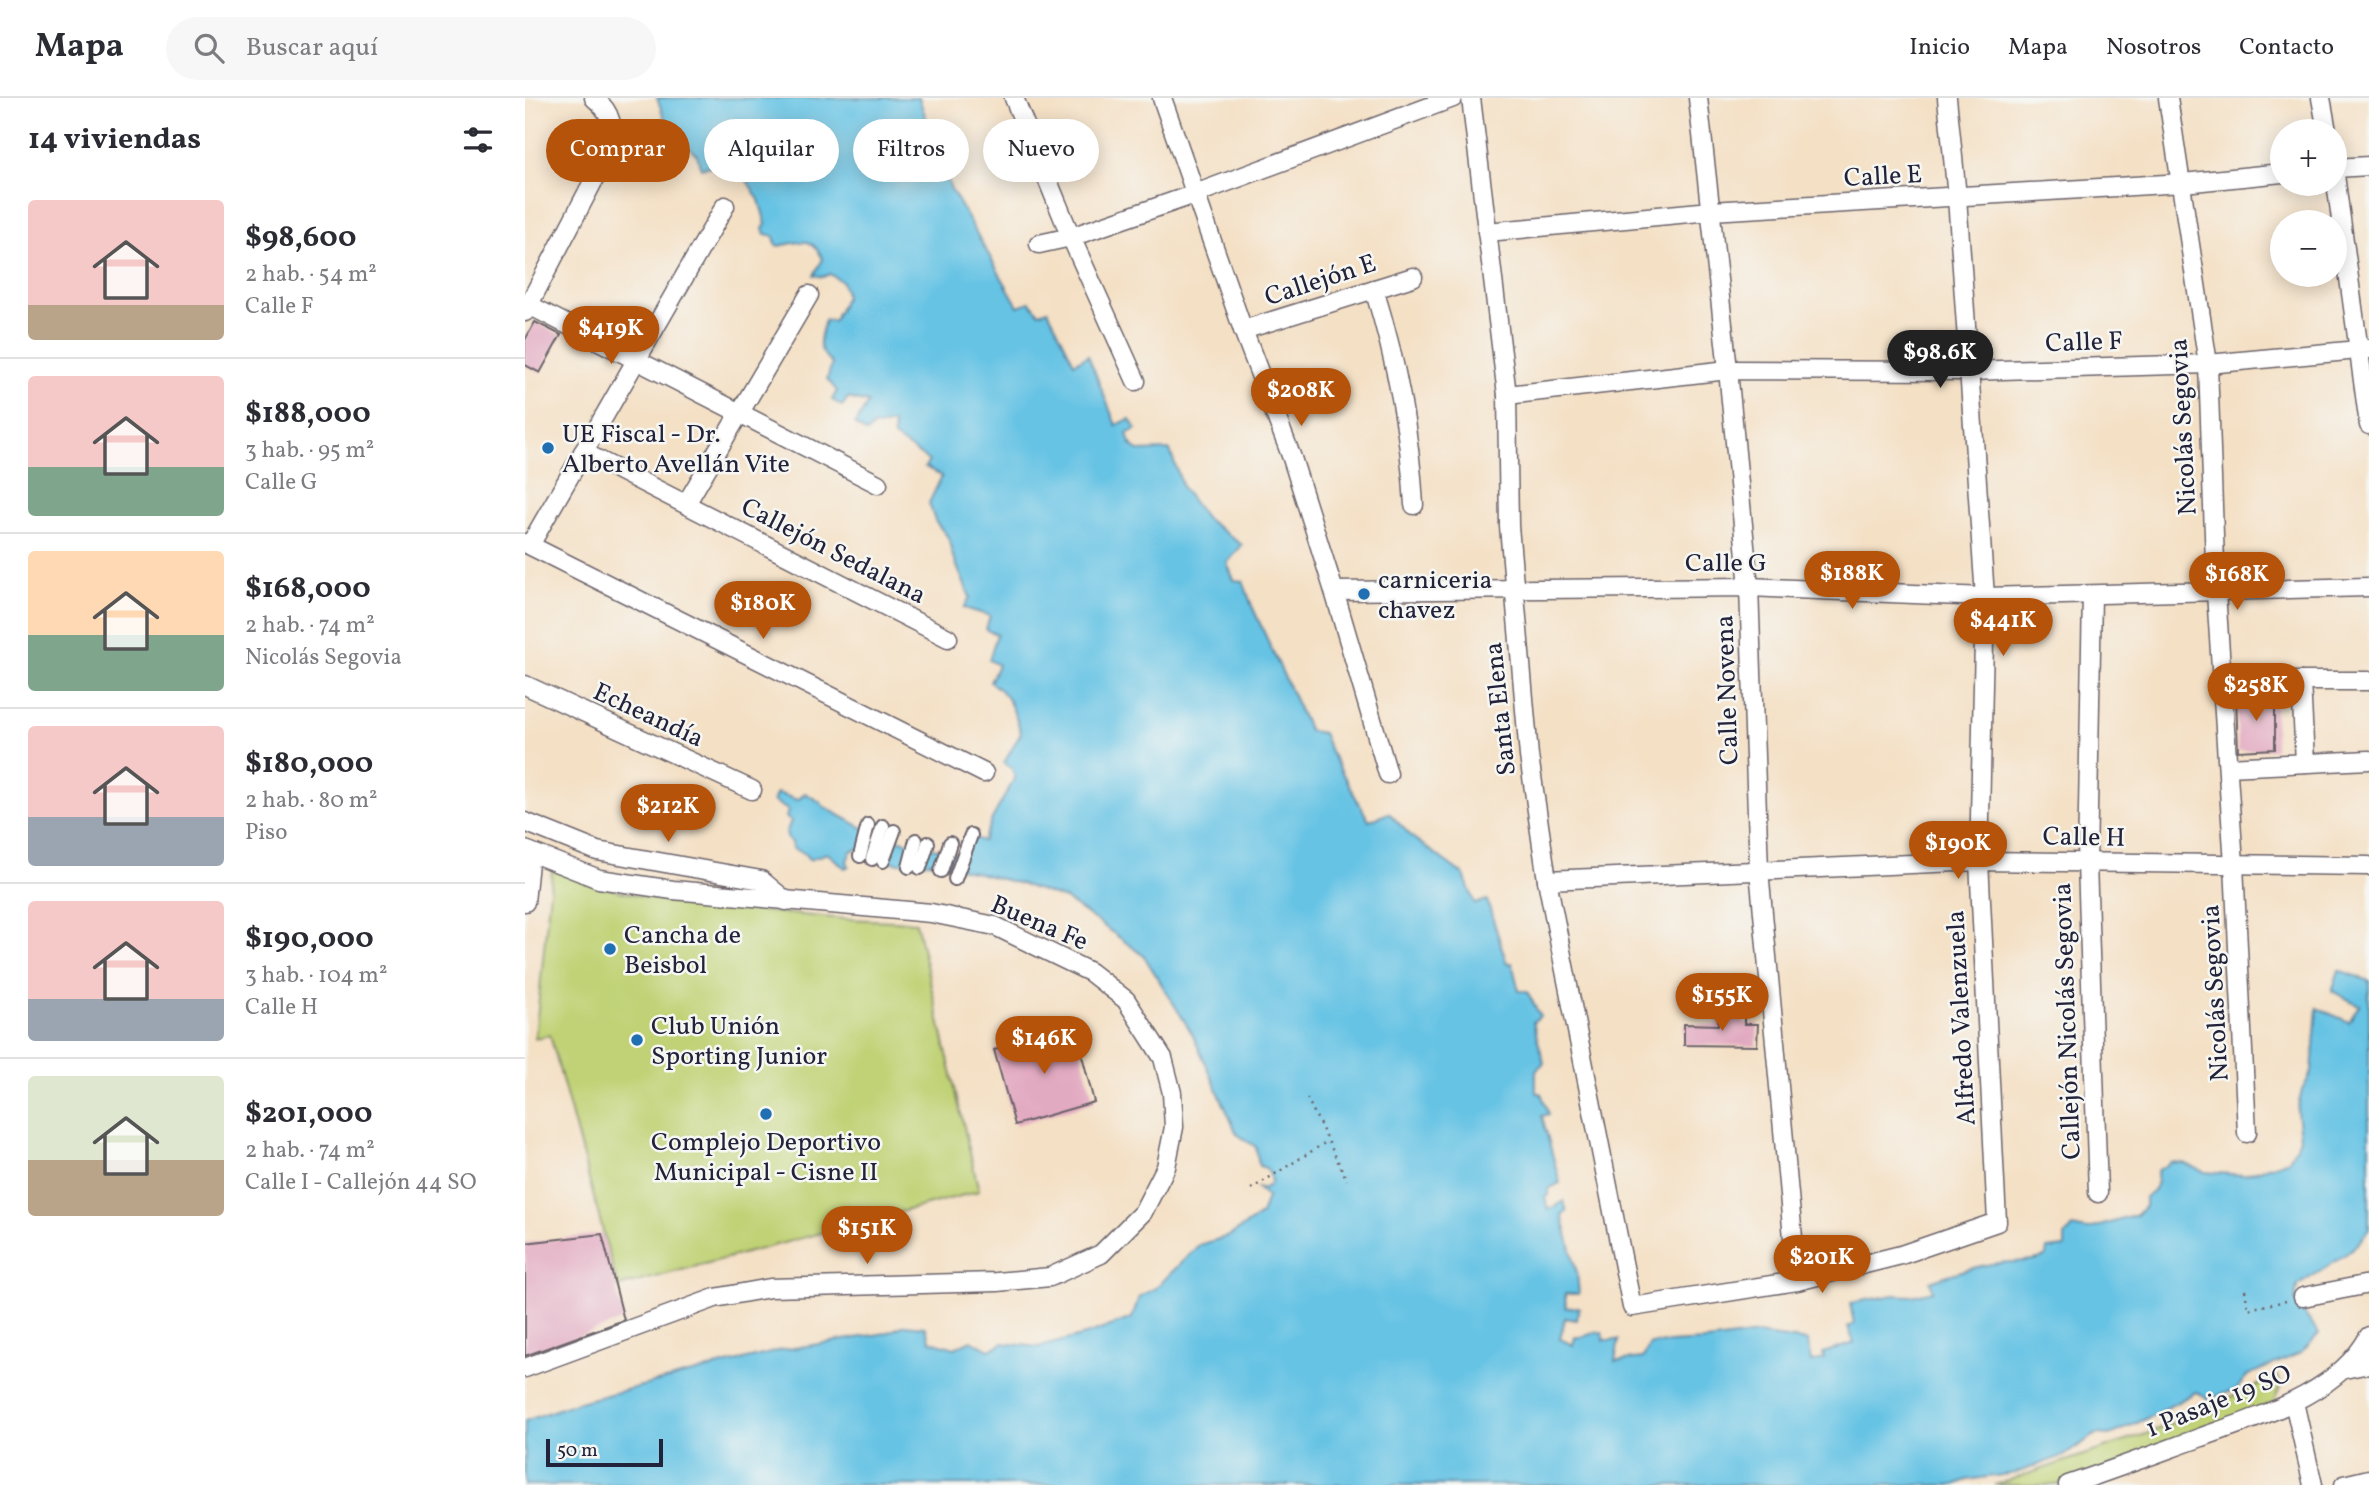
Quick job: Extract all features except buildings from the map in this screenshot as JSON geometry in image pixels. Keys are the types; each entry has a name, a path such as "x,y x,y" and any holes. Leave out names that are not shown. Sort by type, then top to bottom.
{"street":[{"path":"594,98 604,106 613,130 611,149 526,307 878,484"},
{"path":"1014,98 1136,381"},
{"path":"1162,98 1243,330 1292,458 1335,591 1388,774"},
{"path":"1039,244 1072,237 1195,194 1453,98"},
{"name":"Santa Elena","path":"1471,98 1507,395 1509,526 1529,756 1547,880 1632,1307 1797,1281"},
{"name":"Calle Novena","path":"1697,98 1749,587 1759,870 1797,1281"},
{"name":"Alfredo Valenzuela","path":"1797,1281 1902,1255 1997,1222 1979,861 1985,597 1957,197 1947,98"},
{"name":"Nicolás Segovia","path":"2168,98 2183,183 2208,364 2216,592 2234,865 2247,1133"},
{"path":"2322,98 2325,119"},
{"path":"2347,167 2369,166"},
{"name":"Calle E","path":"1486,232 1711,211 2183,183 2270,174"},
{"path":"2338,196 2364,350 2369,425"},
{"path":"725,206 527,544 983,773"},
{"name":"Callejón E","path":"1243,330 1413,277"},
{"path":"1374,289 1395,361 1402,397 1414,505"},
{"path":"686,504 809,295"},
{"name":"Calle F","path":"1507,395 1728,370 1969,371 2208,364 2364,350"},
{"name":"Callejón Sedalana","path":"583,452 948,638"},
{"name":"Calle G","path":"1335,591 1749,587 1985,597 2369,587"},
{"name":"Callejón Nicolás Segovia","path":"2092,595 2087,863 2098,1193"},
{"path":"2223,681 2369,681"},
{"path":"2301,681 2305,763"},
{"name":"Echeandía","path":"525,685 752,790"},
{"path":"2228,767 2369,760"},
{"path":"525,822 597,851 761,880 786,901"},
{"path":"868,825 872,859 889,829"},
{"path":"955,878 971,835"},
{"path":"915,867 922,841"},
{"path":"941,871 950,843"},
{"path":"525,902 528,851"},
{"name":"Buena Fe","path":"525,1368 715,1298 770,1288 997,1282 1050,1277 1101,1254 1143,1212 1166,1167 1174,1127 1172,1093 1163,1058 1126,999 1090,972 995,926 931,913 673,890 599,879 528,851"},
{"name":"Calle H","path":"1547,880 1979,861 2369,866"},
{"path":"2303,1297 2369,1284"},
{"name":"1 Pasaje 19 SO","path":"2068,1485 2294,1402 2344,1369 2362,1350 2369,1336"},
{"path":"2344,1369 2369,1364"},
{"path":"2294,1402 2313,1485"},
{"path":"2344,1485 2369,1479"}],"path":[{"path":"1307,1098 1347,1180"},
{"path":"1251,1189 1328,1142"},
{"path":"2245,1290 2248,1309 2303,1297"}],"green space":[{"name":"Complejo Deportivo Municipal - Cisne II","path":"552,870 592,885 673,903 845,919 916,922 979,1191 618,1287 550,1035 535,1038"},
{"path":"2278,1376 2281,1385 2273,1403 2126,1461 2057,1485 1995,1485 2152,1432"}],"water":[{"path":"657,98 919,98 926,119 853,119 853,182 948,182 1018,306 1030,302 1039,313 1048,310 1074,363 1088,355 1116,425 1130,419 1136,429 1127,434 1130,443 1138,451 1170,450 1183,488 1205,518 1242,545 1227,563 1234,580 1243,581 1309,731 1323,733 1330,751 1369,821 1389,813 1412,837 1464,875 1475,904 1487,900 1507,964 1512,963 1519,991 1527,991 1540,1016 1533,1022 1544,1063 1536,1070 1536,1093 1541,1093 1549,1114 1542,1116 1560,1183 1548,1189 1549,1193 1545,1198 1549,1210 1564,1201 1567,1212 1562,1214 1577,1273 1579,1294 1565,1294 1566,1308 1579,1307 1577,1320 1565,1318 1560,1339 1573,1345 1575,1337 1602,1332 1604,1340 1619,1340 1615,1361 1643,1358 1650,1344 1707,1341 1757,1334 1807,1341 1811,1362 1824,1359 1823,1353 1854,1343 1848,1327 1854,1324 1850,1303 1933,1291 1930,1281 1991,1264 2034,1260 2046,1256 2047,1249 2065,1247 2065,1236 2073,1227 2086,1230 2137,1215 2145,1206 2145,1197 2155,1186 2157,1171 2171,1162 2183,1163 2204,1172 2244,1175 2289,1160 2300,1138 2297,1111 2302,1090 2312,1072 2317,1008 2349,1022 2359,1005 2332,991 2339,970 2369,981 2369,1229 2346,1254 2297,1286 2295,1301 2319,1334 2301,1353 2248,1375 2236,1390 2208,1399 2196,1392 2110,1435 2096,1434 2065,1455 2016,1473 1967,1480 1955,1485 525,1485 525,1421 575,1403 782,1350 886,1333 905,1325 925,1327 931,1341 955,1348 971,1340 989,1350 1003,1343 1039,1347 1089,1334 1132,1318 1139,1297 1156,1288 1199,1245 1229,1236 1261,1215 1267,1197 1258,1188 1265,1188 1271,1183 1266,1168 1259,1166 1256,1147 1237,1134 1193,1035 1144,956 1101,924 1065,899 1021,884 936,862 896,863 871,851 857,849 851,851 847,861 849,866 845,868 827,853 809,860 805,854 792,848 792,842 788,840 786,833 791,821 786,818 788,810 773,801 777,793 798,800 805,793 824,807 861,827 907,842 960,854 966,835 983,841 1015,778 1012,769 1004,763 1021,733 1007,698 990,682 998,665 989,660 997,634 986,630 990,616 964,608 970,597 953,557 948,537 935,521 929,503 942,476 925,467 929,461 894,437 893,423 874,425 867,433 855,425 868,403 848,398 842,406 832,400 837,391 827,379 832,364 823,353 820,339 825,320 834,321 846,296 842,282 830,274 823,277 814,275 823,259 809,242 776,246 774,236 765,234 763,229 766,224 759,200 748,182 839,182 839,119 704,119 704,167 701,168 697,155 690,148 690,119 665,119"}],"place":[{"name":"UE Fiscal - Dr. Alberto Avellán Vite","path":"548,448"},
{"name":"carniceria chavez","path":"1364,594"},
{"name":"Cancha de Beisbol","path":"610,949"},
{"name":"Club Unión Sporting Junior","path":"637,1040"},
{"name":"Complejo Deportivo Municipal - Cisne II","path":"766,1114"}]}
